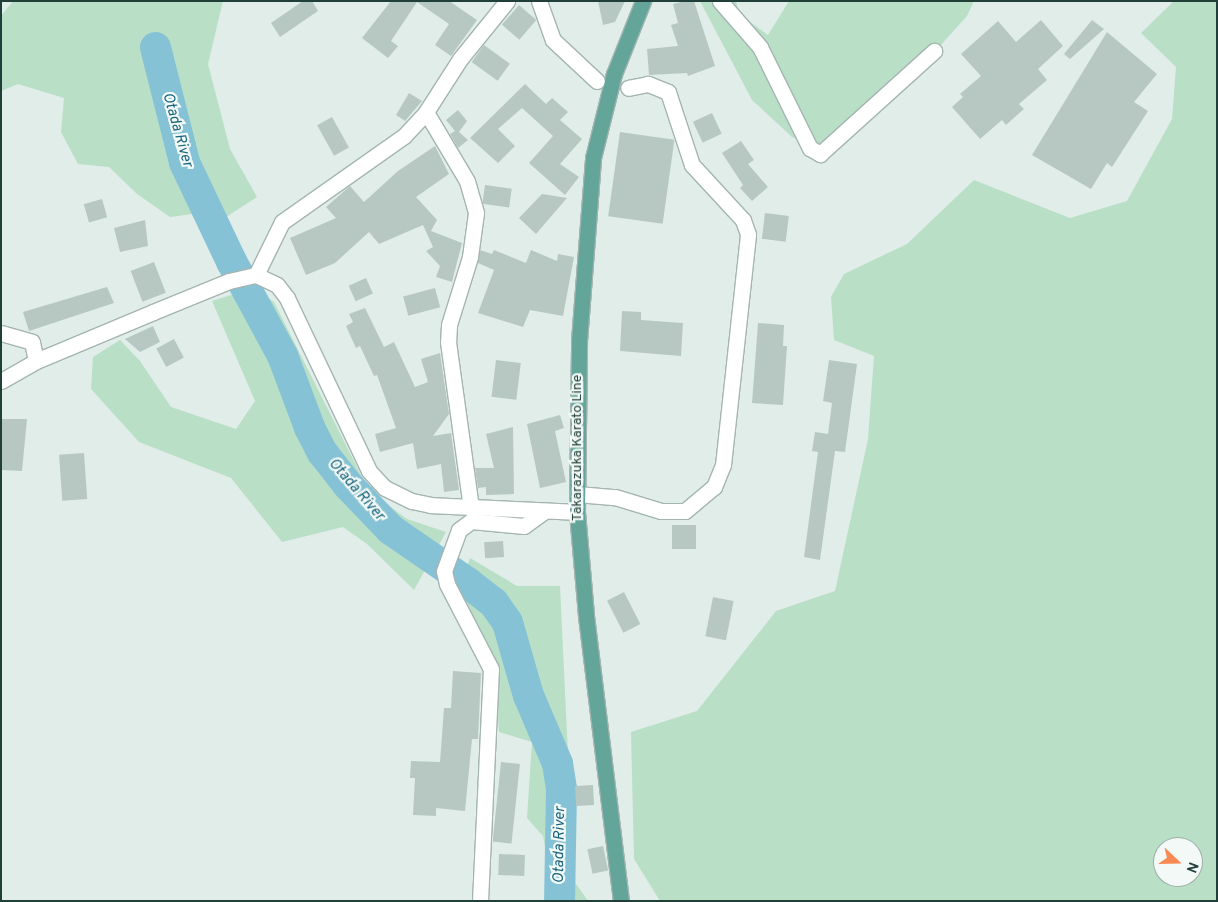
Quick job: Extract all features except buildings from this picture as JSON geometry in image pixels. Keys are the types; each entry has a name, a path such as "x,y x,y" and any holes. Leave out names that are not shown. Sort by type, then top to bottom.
{"main road":[{"name":"Takarazuka Karato Line","path":"621,901 577,512 579,341 593,158 614,74 643,1"}],"street":[{"path":"256,275 282,222 404,136 426,112 460,59 507,1"},
{"path":"539,1 552,40 598,81"},
{"path":"720,1 760,47 810,148 820,154 934,51"},
{"path":"577,494 615,497 661,511 685,511 714,487 723,465 748,234 743,220 692,165 668,92 648,84 628,88"},
{"path":"426,112 467,181 476,213 470,257 449,325 448,342 471,508"},
{"path":"1,382 36,362 230,281 256,275 277,285 287,298 369,471 376,481 412,501 471,508 577,512"},
{"path":"1,333 32,342 36,362"},
{"path":"480,901 491,669 447,584 444,571 459,530 471,521 524,526 546,511"}],"green space":[{"path":"13,1 223,1 208,64 230,149 257,197 223,219 192,214 170,217 137,194 109,167 78,164 61,132 64,98 18,84 1,91 1,16"},
{"path":"700,1 736,1 739,14 768,35 789,1 974,1 967,16 932,55 828,151 792,137 752,100"},
{"path":"1174,1 1217,1 1217,901 660,901 634,859 631,732 697,711 776,611 835,591 868,439 874,356 834,340 831,297 844,274 907,244 974,180 1070,218 1127,201 1172,119 1176,67 1141,33"},
{"path":"254,288 274,302 369,491 407,519 446,532 414,590 367,544 343,527 282,542 231,478 139,442 91,389 93,357 120,340 140,361 171,407 236,429 255,401 212,301"},
{"path":"470,558 517,586 560,586 574,881 588,901 555,901 543,836 527,818 532,742 499,732 495,659 459,590"}],"waterway":[{"name":"Otada River","path":"155,47 184,162 231,261 282,355 309,427 322,452 347,484 390,529 493,602 507,622 528,695 557,763 561,789 559,901"}]}
